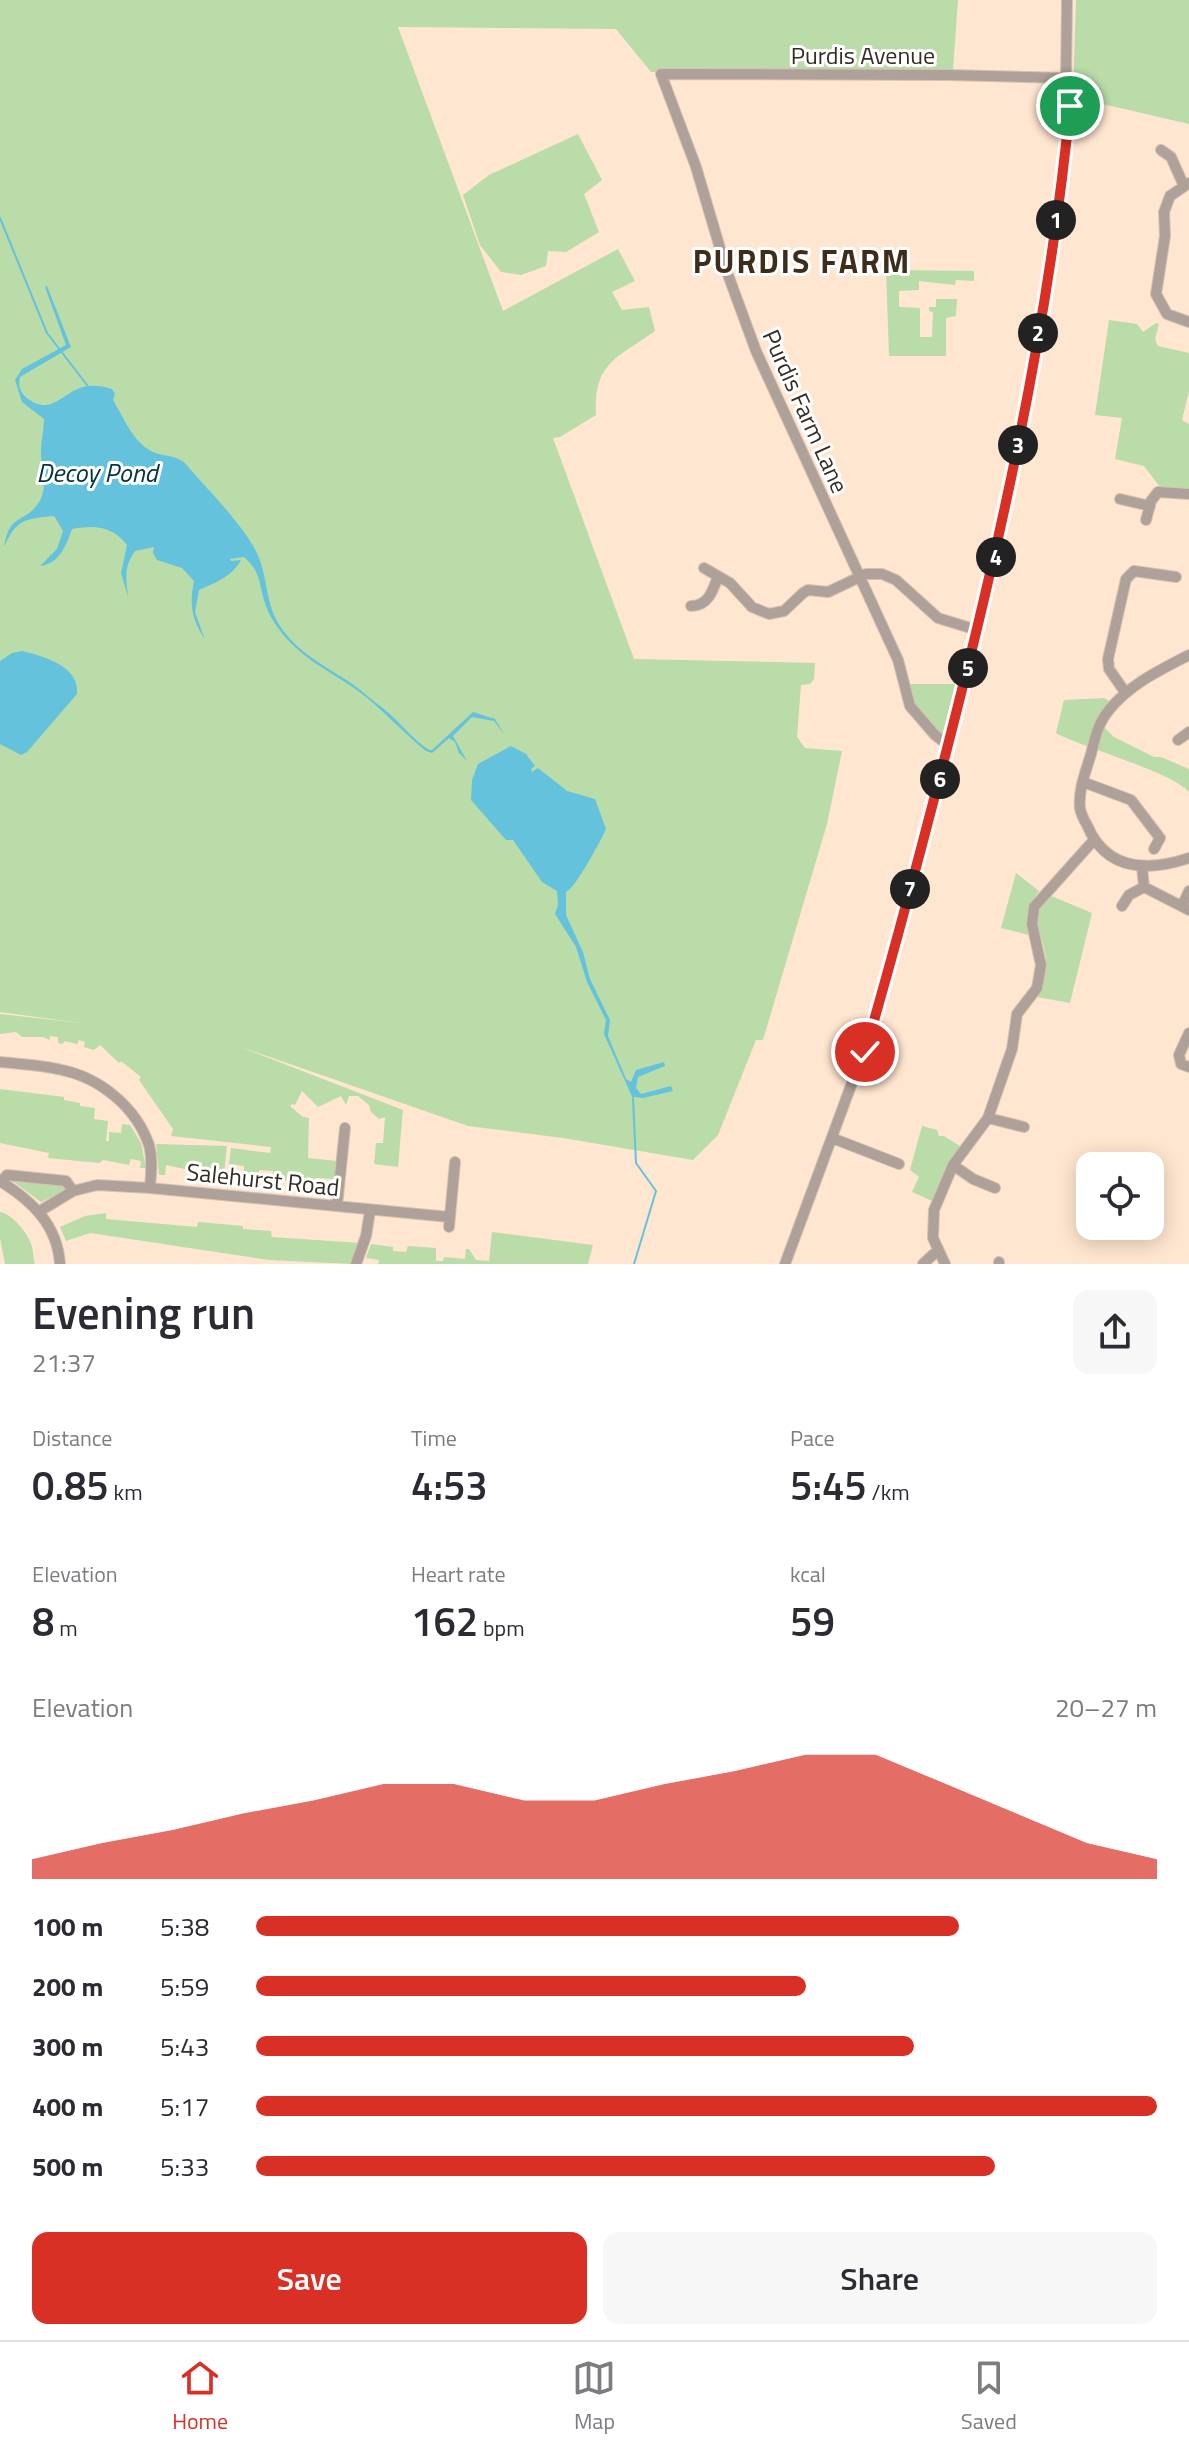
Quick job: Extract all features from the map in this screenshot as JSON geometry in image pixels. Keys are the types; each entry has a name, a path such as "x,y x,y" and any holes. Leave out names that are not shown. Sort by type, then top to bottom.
{"street":[{"path":"785,1264 865,1052 997,553 1034,362 1066,154 1070,106 1066,78 1067,0"},
{"name":"Purdis Avenue","path":"661,74 1066,78"},
{"name":"Purdis Farm Lane","path":"661,74 696,167 727,272 756,351 898,660 910,706 948,745"},
{"path":"1161,150 1171,157 1186,185 1165,203 1165,236 1156,294 1167,314 1189,322"},
{"path":"1146,520 1158,492 1189,494"},
{"path":"1120,499 1150,506"},
{"path":"704,568 738,590 752,607 769,614 784,611 808,590 828,592 858,577 876,573 888,576 938,618 977,630"},
{"path":"1125,692 1109,669 1108,659 1126,579 1134,571 1176,577"},
{"path":"691,606 708,599 718,576"},
{"path":"1189,655 1125,692 1107,712 1098,728 1083,782 1080,809 1093,841 1115,860 1142,867 1163,867 1189,858"},
{"path":"1178,740 1189,732"},
{"path":"1083,782 1131,800 1160,838 1154,849"},
{"path":"945,1264 937,1251 932,1227 934,1210 953,1165 988,1118 1012,1049 1017,1014 1037,988 1041,965 1032,924 1034,907 1093,841"},
{"path":"1142,867 1144,887"},
{"path":"1122,906 1129,895 1144,887"},
{"path":"1144,887 1185,908 1189,891"},
{"path":"1189,1033 1186,1046 1179,1050 1179,1060 1189,1067"},
{"path":"0,1062 63,1070 94,1081 109,1091 132,1116 149,1145 152,1162 150,1188"},
{"path":"988,1118 1024,1127"},
{"path":"337,1206 345,1128"},
{"path":"832,1138 899,1164"},
{"name":"Salehurst Road","path":"40,1211 73,1191 97,1185 337,1206 449,1222 455,1162"},
{"path":"953,1165 973,1179 995,1188"},
{"name":"Salehurst Road","path":"1,1182 7,1175 66,1181 73,1191"},
{"path":"1,1182 40,1211 55,1237 60,1264"},
{"path":"356,1264 366,1236 370,1211"},
{"path":"923,1264 937,1251"}],"green space":[{"path":"0,0 958,0 953,70 651,72 616,29 398,27 503,311 618,249 635,281 612,292 622,310 649,307 655,331 619,356 603,373 596,398 596,415 560,437 553,438 634,659 815,663 814,679 810,684 801,685 797,737 805,748 842,751 827,824 763,1040 756,1040 718,1135 693,1160 468,1126 238,1046 403,1110 398,1167 374,1164 376,1143 383,1143 385,1117 379,1119 358,1096 349,1096 346,1105 341,1096 318,1107 302,1091 295,1105 290,1106 309,1118 308,1158 337,1161 335,1179 315,1178 314,1181 304,1182 304,1175 288,1173 286,1181 276,1180 273,1171 259,1170 258,1177 244,1175 244,1166 229,1164 231,1148 270,1153 271,1147 171,1136 173,1129 139,1080 141,1077 121,1061 119,1063 100,1045 94,1050 84,1047 85,1042 79,1040 77,1044 64,1041 63,1044 58,1043 58,1037 50,1036 50,1040 22,1037 16,1032 0,1034 0,1014 81,1023 0,1012"},
{"path":"1076,0 1189,0 1189,124 1090,101 1073,93"},
{"path":"578,134 602,180 584,194 599,232 566,252 548,251 546,266 521,275 501,272 480,245 463,195 489,175"},
{"path":"886,270 974,271 974,281 956,280 955,285 919,281 919,290 899,291 899,307 920,308 920,337 932,337 933,312 929,311 929,307 936,307 936,299 957,299 956,316 946,318 946,356 889,356"},
{"path":"1109,320 1137,324 1143,332 1159,324 1155,339 1158,346 1189,353 1189,391 1182,420 1189,424 1189,490 1160,487 1144,466 1115,459 1122,418 1095,415"},
{"path":"905,684 956,684 944,735 941,736 911,701"},
{"path":"1104,698 1115,704 1101,724 1114,737 1154,757 1189,769 1189,792 1180,784 1147,769 1056,733 1064,700"},
{"path":"1016,873 1039,891 1028,912 1029,935 1001,928"},
{"path":"1049,895 1092,913 1070,1003 1037,997 1046,963 1038,919"},
{"path":"0,1089 64,1097 64,1100 80,1103 80,1106 95,1108 94,1119 108,1121 106,1141 109,1141 109,1132 121,1133 122,1124 130,1125 141,1143 146,1168 140,1168 141,1161 131,1159 129,1165 103,1160 99,1163 48,1158 49,1153 0,1143"},
{"path":"922,1126 937,1130 939,1136 960,1146 945,1169 932,1201 912,1192 919,1177 910,1170"},
{"path":"156,1144 227,1146 224,1172 202,1170 202,1164 195,1163 194,1171 166,1165 165,1175 159,1175"},
{"path":"11,1180 66,1184 68,1189 41,1202"},
{"path":"0,1212 14,1219 26,1234 35,1264 5,1264 0,1238"},
{"path":"106,1213 106,1219 197,1227 198,1222 243,1226 243,1229 271,1231 272,1237 360,1243 353,1264 269,1260 90,1233 66,1241 60,1227 85,1216"},
{"path":"492,1232 593,1245 588,1264 378,1264 379,1260 366,1258 371,1244 406,1252 408,1246 436,1248 436,1261 443,1261 444,1257 465,1259 466,1249 469,1249 476,1260 489,1261"}],"water":[{"name":"Decoy Pond","path":"47,286 71,347 20,377 20,389 25,397 44,405 87,386 112,389 115,394 113,400 140,442 153,452 184,462 246,534 259,558 275,618 295,644 384,709 429,750 473,712 495,719 504,734 494,721 472,717 453,736 467,761 449,738 432,753 426,751 370,701 309,659 286,638 274,623 254,569 244,557 230,559 241,560 228,575 199,590 195,612 205,640 193,612 194,581 182,568 157,560 154,547 135,551 131,557 127,572 128,597 121,573 127,545 109,531 96,527 72,529 64,548 47,565 40,566 57,549 63,531 54,516 23,522 13,531 4,547 9,529 37,505 43,492 41,450 44,419 22,402 15,380 22,369 66,345"},
{"path":"22,651 49,659 66,669 73,676 77,694 21,755 0,744 0,661"},
{"path":"511,746 526,754 535,766 532,772 538,768 567,791 595,799 606,829 581,873 566,892 566,915 583,952 590,979 610,1020 608,1036 626,1079 631,1082 636,1070 664,1062 665,1066 638,1077 636,1088 641,1094 671,1086 673,1091 634,1097 634,1101 604,1034 606,1020 587,982 576,947 555,914 557,891 542,882 513,840 506,840 471,800 472,780 478,764"}],"waterway":[{"path":"0,218 47,333 87,385"},
{"path":"633,1099 636,1163 656,1191 634,1264"}],"district":[{"name":"PURDIS FARM","path":"802,261"}],"route":[{"path":"865,1052 954,726 997,553 1034,362 1066,154 1070,106"}]}
